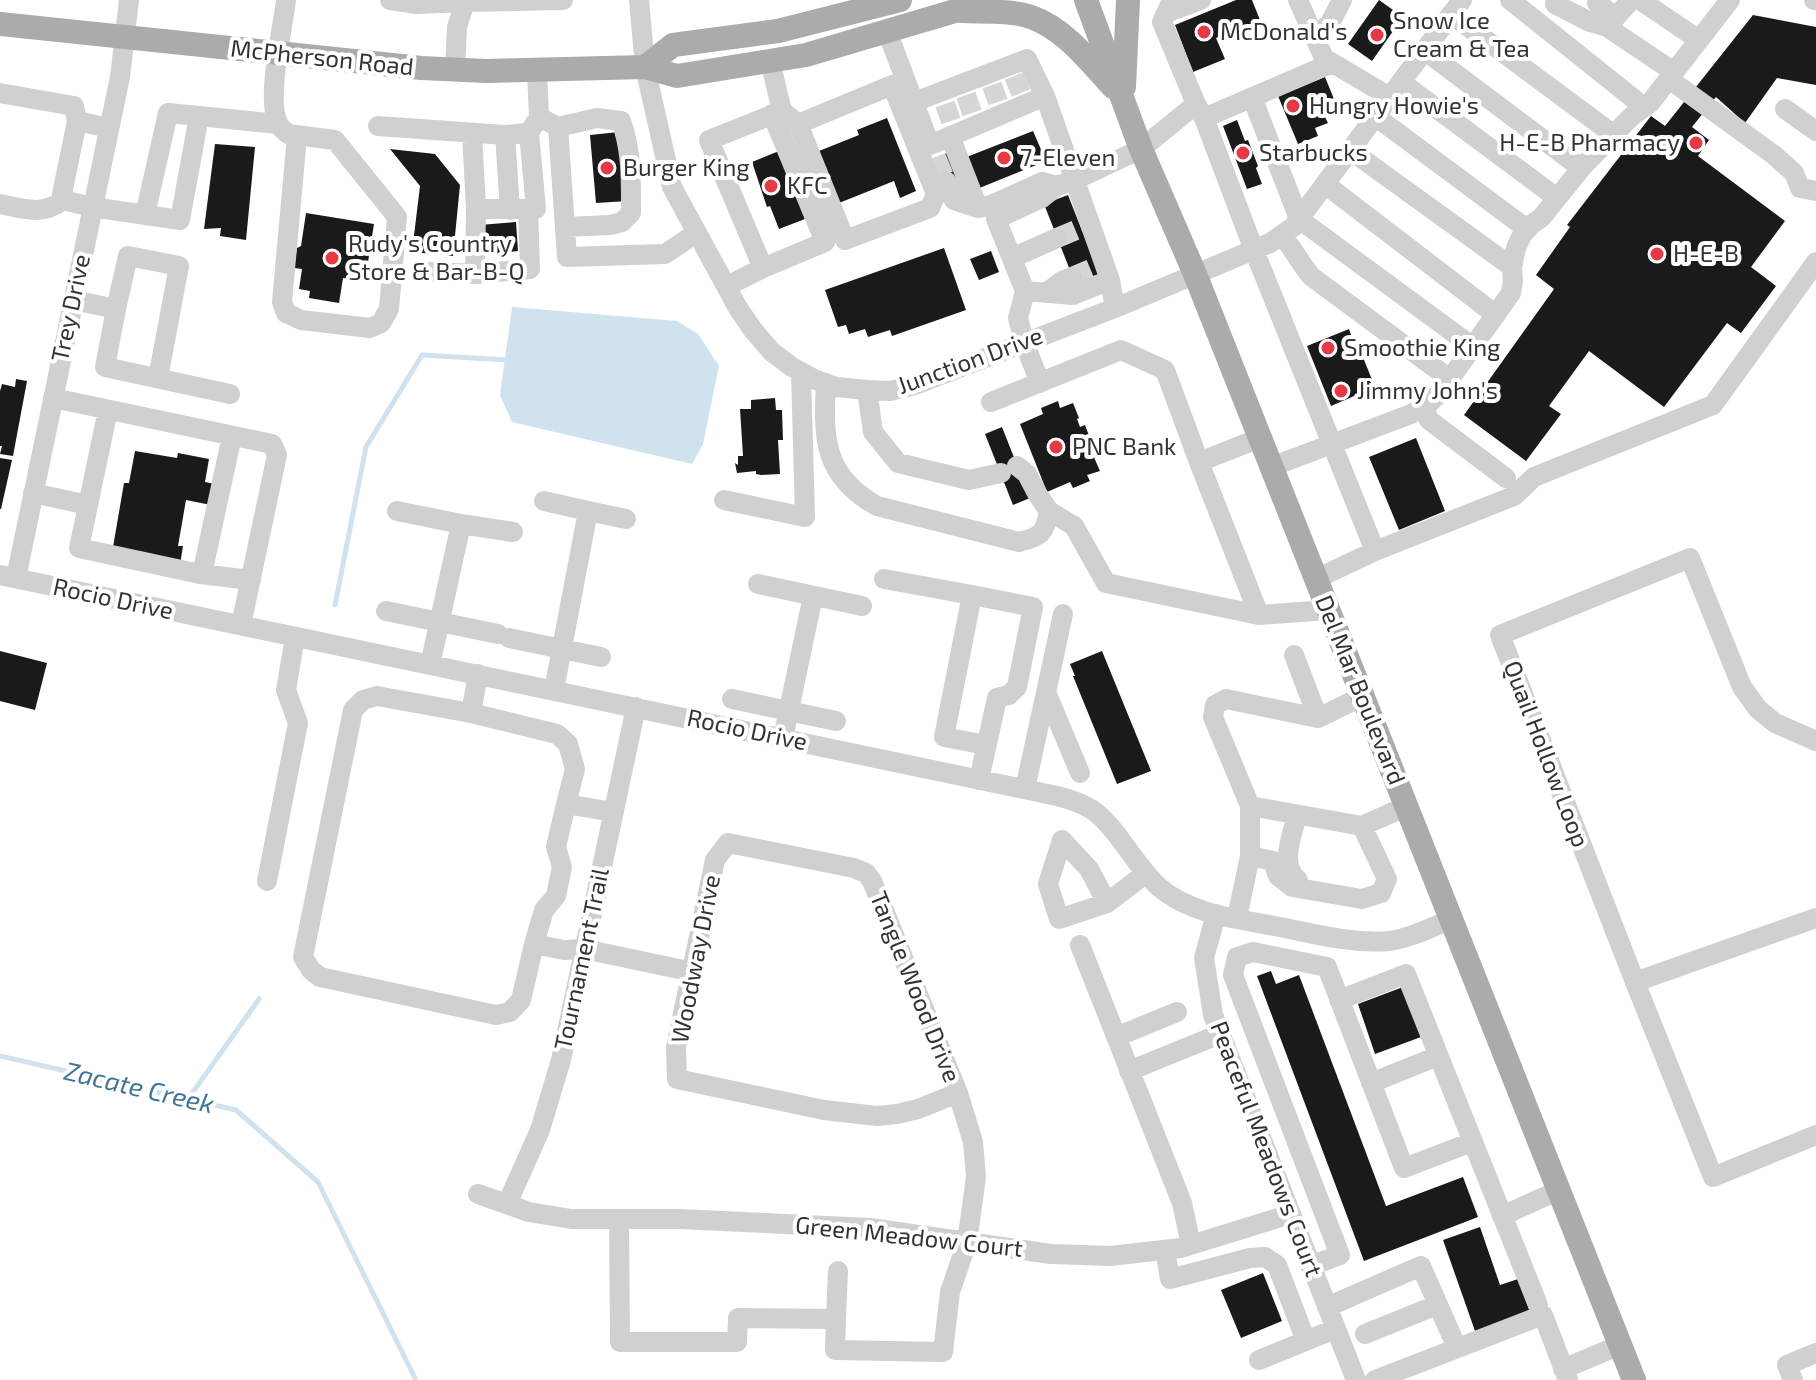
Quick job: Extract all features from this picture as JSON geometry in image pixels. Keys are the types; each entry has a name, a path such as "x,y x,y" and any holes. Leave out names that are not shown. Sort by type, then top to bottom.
{"main road":[{"path":"645,67 673,45 778,31 839,7 900,0"},
{"name":"McPherson Road","path":"0,24 421,68 537,71 645,67 677,76 806,55 955,11 982,0"},
{"name":"Del Mar Boulevard","path":"1086,0 1141,149 1195,274 1634,1380"},
{"path":"1124,97 1128,0"},
{"path":"955,11 1029,16 1049,25 1072,43 1124,97"}],"street":[{"name":"Trey Drive","path":"8,577 33,493 53,398 120,77 129,0"},
{"path":"286,0 277,53 274,104 278,124 288,134 335,140 397,217 389,309 381,323 370,328 301,320 286,313 282,302 297,136"},
{"path":"390,0 563,0"},
{"path":"1201,0 1169,7 1162,22 1375,551"},
{"path":"1298,0 1324,58 1396,89 1557,198"},
{"path":"1314,38 1330,23 1342,0"},
{"path":"1510,0 1644,107"},
{"path":"455,70 457,27 465,1"},
{"path":"1539,23 1557,2 1590,22 1624,8"},
{"path":"1271,467 1411,414 1440,393 1511,293 1516,248 1527,229 1541,218 1581,168 1631,117 1650,103 1724,2"},
{"name":"Junction Drive","path":"640,3 645,67 672,187 753,330 772,352 816,380 836,387 890,391 915,385 1115,308 1282,236 1299,219 1457,7"},
{"path":"1597,3 1624,8 1699,40"},
{"path":"1457,7 1614,135"},
{"path":"1624,8 1672,75 1774,155 1794,173 1800,188 1816,191"},
{"path":"784,116 845,240 930,208 936,194 899,82 887,31"},
{"path":"1424,50 1581,168"},
{"path":"727,286 825,242 784,116 770,61"},
{"path":"1040,383 1018,318 1025,291 996,219 1141,149 1200,111 1252,97 1332,63"},
{"path":"476,209 536,209 534,125 537,71"},
{"path":"899,82 914,102 933,151 949,117 995,93 1023,87"},
{"path":"763,268 709,140 899,82"},
{"path":"949,117 995,93 1023,87"},
{"path":"1023,87 1086,226 1115,308"},
{"path":"0,93 74,106 77,121 63,200"},
{"path":"1252,97 1299,219 1473,347"},
{"path":"914,102 949,117 978,208"},
{"path":"1785,109 1816,131"},
{"path":"145,215 168,113 278,124"},
{"path":"63,200 180,220 199,116"},
{"path":"1375,116 1527,229"},
{"path":"378,126 505,135 534,125 558,127 597,118 621,121 626,135 631,213 622,222 610,225 566,227"},
{"path":"77,121 109,128"},
{"path":"558,127 567,257 665,254 696,233"},
{"path":"472,133 475,274"},
{"path":"431,272 475,274 530,269 505,135"},
{"path":"1350,150 1512,267"},
{"path":"946,181 954,200 978,208 1042,182 1066,183"},
{"path":"1325,184 1496,315"},
{"path":"0,204 42,211 54,208 63,200"},
{"path":"1282,236 1312,277 1450,379"},
{"path":"1012,258 1057,238"},
{"path":"158,378 179,266 128,256 105,367 230,394"},
{"path":"1316,579 1375,551 1514,496 1534,477 1713,405 1816,262"},
{"path":"1025,291 1073,295 1104,270"},
{"path":"1046,293 1072,277"},
{"path":"73,300 116,309"},
{"path":"991,402 1121,350 1165,370 1259,615"},
{"path":"724,500 805,517 801,372"},
{"path":"826,383 824,427 831,459 846,482 863,498 877,506 1019,542 1036,538 1046,528 1049,511"},
{"path":"867,390 873,432 898,463 969,480 1009,469 1027,474 1049,511 1074,526 1106,583 1259,615 1328,610"},
{"path":"53,398 272,444 277,455 241,625"},
{"path":"1424,407 1429,420 1506,478"},
{"path":"108,410 79,548 202,574 251,580"},
{"path":"202,574 232,436"},
{"path":"1199,462 1260,438"},
{"path":"33,493 88,505"},
{"path":"544,501 626,519"},
{"path":"397,511 513,532"},
{"path":"554,690 588,511"},
{"path":"430,665 461,524"},
{"name":"Quail Hollow Loop","path":"1816,741 1775,723 1758,709 1742,687 1690,558 1500,635 1713,1177 1816,1135"},
{"name":"Rocio Drive","path":"8,577 1057,796 1094,811 1145,874 1162,889 1179,900 1226,916 1317,935 1373,941 1406,937 1452,919"},
{"path":"884,579 1033,607 1017,687 1009,695 997,698 979,780"},
{"path":"758,584 862,606"},
{"path":"972,595 944,737 986,745"},
{"path":"783,738 813,596"},
{"path":"386,611 601,657"},
{"path":"1025,789 1063,614"},
{"path":"267,881 298,723 286,690 295,637"},
{"path":"1294,655 1318,718"},
{"path":"471,713 478,674"},
{"path":"1046,692 1080,773"},
{"path":"377,696 471,713 557,734 568,744 575,769 556,847 562,867 556,896 544,910 521,1000 510,1012 496,1015 320,977 303,957 353,710 363,700 377,696"},
{"path":"1363,696 1318,718 1226,699 1215,705 1213,717 1250,806 1362,826 1407,806"},
{"path":"732,699 836,721"},
{"name":"Tournament Trail","path":"507,1204 540,1130 553,1091 636,707"},
{"path":"566,804 613,812"},
{"name":"Peaceful Meadows Court","path":"1250,806 1250,856 1226,916 1204,958 1213,1015 1356,1380"},
{"path":"1297,815 1287,860 1290,873 1297,880 1381,893"},
{"path":"1250,856 1273,861 1278,876 1292,887 1362,899 1381,893 1387,879 1362,826"},
{"name":"Woodway Drive","path":"728,843 715,860 676,1047 677,1079 824,1110 877,1116 918,1109 958,1093"},
{"name":"Tangle Wood Drive","path":"728,843 866,873 872,881 969,1124 975,1157 974,1192 967,1242 950,1292 943,1352 835,1350 836,1319"},
{"path":"1107,903 1145,874"},
{"path":"1635,982 1816,918"},
{"path":"534,944 564,950 584,949 693,972"},
{"path":"1080,945 1182,1203 1191,1245"},
{"path":"1310,1266 1340,1255 1233,975 1237,957 1253,952 1327,967 1404,1168 1472,1142"},
{"path":"1339,1000 1406,974 1538,1305"},
{"path":"1116,1037 1177,1012"},
{"path":"1129,1071 1220,1034"},
{"path":"1371,1083 1438,1056"},
{"path":"1235,1071 1264,1058"},
{"path":"1502,1216 1559,1190"},
{"name":"Green Meadow Court","path":"478,1194 529,1212 571,1219 680,1219 870,1228 1051,1254 1110,1256 1191,1245 1291,1214"},
{"path":"619,1219 620,1342 737,1342 738,1318 836,1319 838,1271"},
{"path":"1165,1250 1170,1279 1250,1258 1265,1257 1277,1265 1306,1341"},
{"path":"1327,1307 1421,1266 1457,1348"},
{"path":"1365,1334 1437,1305"},
{"path":"1375,1380 1543,1315 1566,1374 1620,1345"},
{"path":"1259,1360 1335,1329"},
{"path":"1793,1380 1787,1365 1816,1353"}],"water":[{"path":"512,307 677,321 698,334 719,366 703,444 692,464 512,422 500,395"}],"building":[{"name":"McDonald's","path":"1236,0 1252,0 1260,20 1216,38 1225,59 1193,72 1175,25"},
{"path":"1379,0 1403,17 1372,61 1348,44"},
{"name":"H-E-B","path":"1753,15 1816,27 1816,85 1777,78 1745,123 1716,97 1692,127 1709,140 1698,156 1785,221 1751,267 1776,286 1741,333 1727,323 1664,407 1589,351 1549,406 1561,414 1526,461 1464,415 1554,289 1536,275 1570,227 1567,225 1651,116 1665,126"},
{"path":"1325,77 1338,109 1324,115 1328,123 1315,128 1318,136 1298,144 1278,96"},
{"path":"887,118 916,191 900,198 894,181 839,203 819,151 859,135 857,130"},
{"name":"Starbucks","path":"1237,120 1245,141 1248,140 1262,184 1247,189 1223,126"},
{"path":"1033,131 1046,161 977,189 964,158"},
{"path":"619,132 628,201 596,203 590,135"},
{"path":"215,144 255,147 246,240 220,236 221,228 204,229"},
{"path":"390,149 435,154 460,185 453,256 412,252 420,186"},
{"path":"779,151 805,219 779,229 770,206 767,207 752,162"},
{"path":"947,153 957,177 941,183 932,159"},
{"path":"1068,195 1099,274 1075,283 1044,204"},
{"name":"Rudy's Country Store & Bar-B-Q","path":"306,213 374,224 365,281 343,278 339,303 309,298 310,291 299,289 302,269 294,268"},
{"path":"516,222 518,251 483,255 480,225"},
{"path":"944,248 966,310 892,336 890,330 868,337 865,329 849,334 846,325 838,327 825,290"},
{"path":"991,251 999,272 979,280 970,259"},
{"path":"1349,329 1375,387 1331,406 1307,346"},
{"path":"16,379 27,381 13,456 0,454 0,391 2,384 15,387"},
{"path":"775,398 776,410 782,410 783,440 778,440 780,474 761,475 756,471 737,473 735,463 738,465 738,456 743,456 740,409 751,409 751,400"},
{"path":"1058,401 1060,408 1073,403 1080,427 1085,425 1093,446 1088,448 1100,471 1087,475 1090,481 1073,488 1070,482 1047,492 1020,424 1043,414 1041,408"},
{"path":"1002,427 1030,498 1013,505 985,434"},
{"path":"1416,438 1445,511 1399,530 1369,457"},
{"path":"135,451 177,458 178,453 209,459 205,482 215,484 211,505 186,500 178,546 183,546 180,565 112,553 124,483 129,483"},
{"path":"0,458 12,460 1,509 0,509"},
{"path":"0,651 47,663 35,710 0,701"},
{"path":"1102,651 1151,771 1117,784 1070,664"},
{"path":"1271,971 1276,984 1299,975 1386,1206 1463,1177 1478,1217 1364,1261 1257,976"},
{"path":"1403,987 1421,1037 1375,1054 1358,1004"},
{"path":"1480,1227 1500,1285 1518,1279 1530,1312 1475,1331 1443,1240"},
{"path":"1263,1273 1282,1321 1241,1338 1221,1290"}],"waterway":[{"path":"335,605 366,447 422,355 508,360"},
{"path":"188,1099 259,999"},
{"name":"Zacate Creek","path":"0,1056 236,1110 318,1182 416,1380"}],"tunnel":[{"path":"1014,76 1021,93"},
{"path":"992,85 998,102"},
{"path":"966,95 972,113"},
{"path":"945,104 951,121"},
{"path":"936,157 946,181"},
{"path":"1057,238 1081,228"},
{"path":"1072,277 1096,267"}],"place":[{"name":"McDonald's","path":"1204,32"},
{"name":"Snow Ice Cream & Tea","path":"1377,35"},
{"name":"Hungry Howie's","path":"1293,106"},
{"name":"H-E-B Pharmacy","path":"1696,143"},
{"name":"Starbucks","path":"1243,153"},
{"name":"7-Eleven","path":"1004,158"},
{"name":"Burger King","path":"607,168"},
{"name":"KFC","path":"771,186"},
{"name":"H-E-B","path":"1657,254"},
{"name":"Rudy's Country Store & Bar-B-Q","path":"332,258"},
{"name":"Smoothie King","path":"1328,348"},
{"name":"Jimmy John's","path":"1341,391"},
{"name":"PNC Bank","path":"1056,447"}]}
